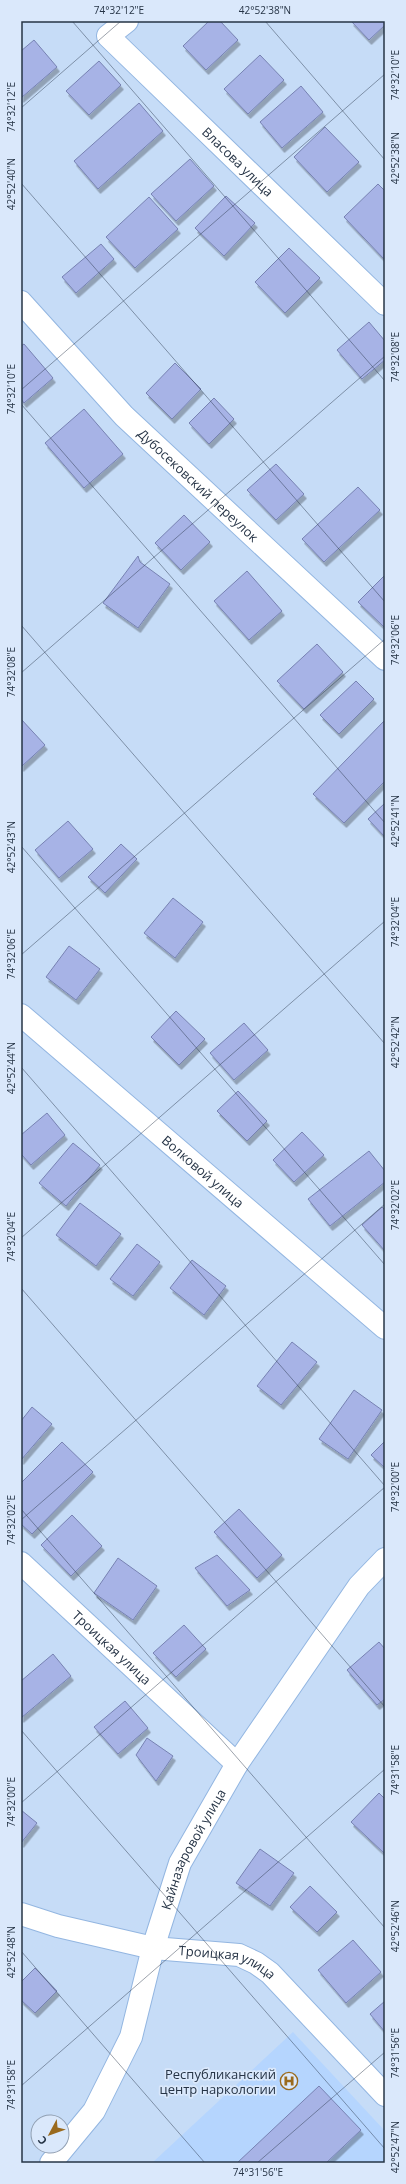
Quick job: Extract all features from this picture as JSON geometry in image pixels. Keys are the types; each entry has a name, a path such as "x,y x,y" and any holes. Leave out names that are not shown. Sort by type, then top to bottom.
{"street":[{"name":"Власова улица","path":"127,21 108,36 385,304"},
{"name":"Дубосековский переулок","path":"21,302 124,416 385,659"},
{"name":"Волковой улица","path":"21,1015 385,1328"},
{"name":"Кайназаровой улица","path":"51,2163 94,2111 131,2037 153,1948 180,1863 237,1764 358,1586 385,1559"},
{"name":"Троицкая улица","path":"21,1563 237,1764"},
{"name":"Троицкая улица","path":"21,1914 58,1926 153,1948 239,1955 256,1963 270,1973 385,2095"}],"shaded area":[{"name":"Республиканский центр наркологии","path":"293,2032 385,2131 385,2163 152,2163"}],"building":[{"path":"209,21 220,21 238,40 206,70 183,46"},
{"path":"351,21 385,21 385,25 369,40"},
{"path":"34,40 57,67 21,98 21,51"},
{"path":"260,55 284,80 248,114 224,89"},
{"path":"99,61 121,85 89,115 66,91"},
{"path":"301,86 323,112 282,148 260,122"},
{"path":"139,103 163,131 98,189 74,161"},
{"path":"325,127 359,162 327,192 294,157"},
{"path":"190,159 214,186 176,221 151,194"},
{"path":"378,184 385,191 384,259 344,217"},
{"path":"226,196 255,223 224,256 195,228"},
{"path":"149,197 178,229 135,268 106,237"},
{"path":"101,244 114,259 76,293 62,277"},
{"path":"289,248 320,278 285,313 255,282"},
{"path":"369,322 385,341 385,360 362,379 337,350"},
{"path":"24,344 53,378 24,403 21,399 21,346"},
{"path":"175,363 201,389 172,419 146,393"},
{"path":"214,398 234,419 209,444 189,423"},
{"path":"84,409 123,454 84,488 45,443"},
{"path":"276,464 304,494 276,520 247,490"},
{"path":"358,487 380,510 324,562 302,539"},
{"path":"184,515 210,542 181,570 155,543"},
{"path":"138,556 140,562 170,584 138,628 103,603"},
{"path":"247,571 282,611 249,640 214,601"},
{"path":"385,575 385,628 358,602"},
{"path":"317,644 343,672 304,709 277,681"},
{"path":"356,681 374,699 339,734 320,715"},
{"path":"21,719 45,745 21,767"},
{"path":"385,720 385,781 344,823 313,794"},
{"path":"385,803 385,837 368,819"},
{"path":"68,821 93,849 59,878 35,850"},
{"path":"121,844 137,859 105,893 88,877"},
{"path":"173,898 203,922 175,958 144,933"},
{"path":"69,946 100,969 76,1000 46,977"},
{"path":"176,1011 205,1039 179,1065 151,1037"},
{"path":"244,1023 268,1050 234,1080 210,1053"},
{"path":"238,1091 267,1121 247,1141 217,1111"},
{"path":"47,1113 65,1135 31,1165 21,1154 21,1135"},
{"path":"302,1132 324,1155 294,1182 273,1160"},
{"path":"73,1143 100,1165 66,1206 39,1183"},
{"path":"369,1151 385,1171 385,1182 330,1226 308,1199"},
{"path":"80,1203 121,1234 96,1266 56,1235"},
{"path":"382,1207 385,1210 385,1251 362,1225"},
{"path":"137,1244 160,1262 133,1296 110,1279"},
{"path":"192,1260 226,1286 204,1315 170,1288"},
{"path":"292,1342 317,1362 281,1405 257,1386"},
{"path":"354,1390 382,1410 348,1459 319,1439"},
{"path":"32,1407 52,1424 21,1460 21,1421"},
{"path":"385,1441 385,1468 371,1455"},
{"path":"62,1442 93,1472 32,1534 21,1524 21,1483"},
{"path":"239,1509 282,1555 257,1578 214,1532"},
{"path":"72,1515 102,1546 71,1576 41,1545"},
{"path":"217,1555 250,1590 227,1606 195,1568"},
{"path":"118,1558 157,1586 133,1620 94,1593"},
{"path":"184,1625 206,1649 176,1677 153,1653"},
{"path":"379,1642 385,1649 385,1699 377,1705 347,1670"},
{"path":"53,1654 71,1676 21,1718 21,1681"},
{"path":"125,1701 148,1728 118,1754 94,1727"},
{"path":"147,1738 173,1756 156,1781 136,1755"},
{"path":"379,1793 385,1799 385,1854 351,1822"},
{"path":"21,1810 37,1823 21,1843"},
{"path":"260,1849 294,1873 270,1906 236,1883"},
{"path":"310,1886 337,1912 317,1932 290,1907"},
{"path":"353,1940 381,1972 346,2003 318,1970"},
{"path":"35,1968 57,1991 35,2013 21,2000 21,1982"},
{"path":"385,2001 385,2032 370,2014"},
{"path":"319,2086 361,2130 326,2163 237,2163"}],"place":[{"name":"Республиканский центр наркологии","path":"289,2081"}]}
